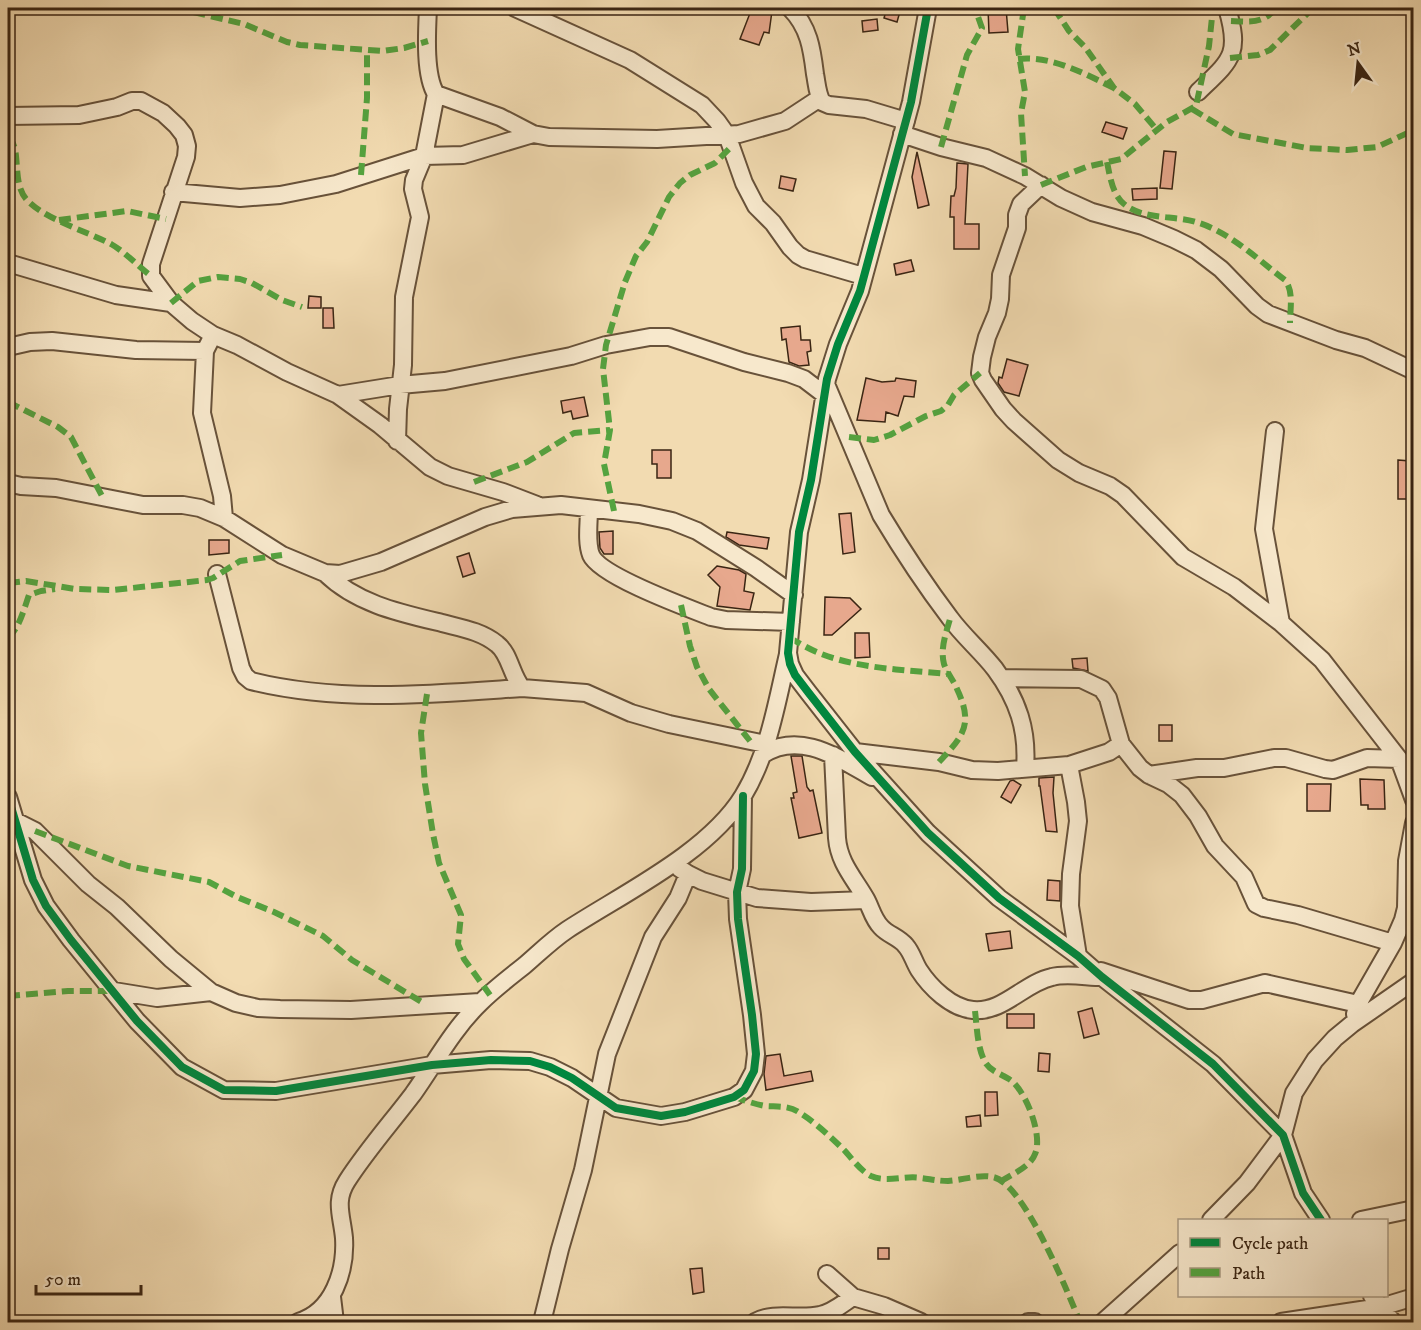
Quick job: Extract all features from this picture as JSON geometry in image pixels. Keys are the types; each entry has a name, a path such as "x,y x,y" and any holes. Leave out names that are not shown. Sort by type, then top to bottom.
{"street":[{"path":"397,441 403,365 404,297 420,217 413,189 414,180 424,156 436,94 430,79 428,8"},
{"path":"515,8 630,60 702,105 727,135 750,197 798,255 863,276"},
{"path":"790,8 800,18 806,29 822,102 829,105 866,109 904,127 986,158 1025,176 1060,198 1092,212 1143,226 1196,250 1268,314 1336,340 1365,348 1413,371"},
{"path":"335,1323 332,1297 343,1262 344,1239 339,1202 345,1184 459,1026 480,1002 564,932 673,863 710,834 742,796 764,749 788,653 799,532 811,480 826,389 838,344 860,291 912,102 927,8"},
{"path":"1198,92 1225,65 1232,54 1233,31 1227,8"},
{"path":"436,94 500,117 533,134 657,139 727,135 759,130 784,121 820,98"},
{"path":"8,116 79,115 117,107 132,101 141,101 163,113 184,135 187,146 186,157 151,264 151,276 171,303 213,335 338,396 380,425 430,467 448,476 503,492 539,506"},
{"path":"173,192 240,198 280,195 336,184 424,156 463,155 533,134"},
{"path":"1041,185 1021,204 1017,215 1017,228 1001,275 997,313 982,357 980,373 983,380 1008,415 1058,460 1123,495 1183,557 1234,587 1281,622 1335,675 1399,759 1413,800"},
{"path":"8,263 108,293 171,303"},
{"path":"213,335 205,351 202,413 222,496 224,518"},
{"path":"338,396 486,374 571,356 606,345 650,337 669,337 744,362 788,373 826,389 890,531 950,619 1001,678 1016,706 1025,731 1025,768"},
{"path":"8,347 30,342 52,341 136,350 205,351"},
{"path":"1275,431 1264,529 1281,622"},
{"path":"8,483 56,488 143,505 183,505 200,508 224,518 282,555 325,573 340,574 381,562 485,517 512,509 561,505 639,514 672,521 697,531 794,595"},
{"path":"589,509 591,555 610,572 711,617 726,620 791,622"},
{"path":"325,573 340,587 362,600 405,614 475,631 489,638 500,646 512,673 522,688"},
{"path":"217,574 241,668 251,681 334,693 427,694 522,688 586,693 631,713 764,749 785,745 821,749 885,785"},
{"path":"788,653 795,675 855,752 928,833 999,898 1078,956 1213,1064 1283,1135 1303,1193 1320,1219"},
{"path":"1001,678 1081,679 1102,689 1108,698 1121,744 1140,768 1182,795 1202,822 1215,846 1244,877 1256,904 1393,943"},
{"path":"855,752 939,762 972,770 998,771 1069,765 1109,752 1121,744"},
{"path":"833,755 838,851 843,863 879,925 905,945 927,982 956,1005 975,1011 987,1009 1053,976 1098,973 1190,1000 1202,1000 1265,983 1358,1004"},
{"path":"1149,775 1197,768 1224,768 1274,758 1286,758 1333,770 1367,758 1399,759"},
{"path":"1069,765 1078,821 1071,874 1070,906 1078,956"},
{"path":"8,797 20,844 33,880 46,906 71,940 137,1022 182,1067 224,1090 276,1091 432,1065 491,1060 530,1061 550,1067 572,1078 616,1108 661,1116 710,1106 734,1097 744,1090 754,1071 756,1054 738,920 737,892 742,869 742,796"},
{"path":"15,821 35,831 88,885 117,907 171,959 212,992 236,1003 258,1008 351,1010 480,1002"},
{"path":"1352,1024 1358,1004 1393,943 1403,920 1406,908 1407,861 1413,823"},
{"path":"673,863 688,874 722,888 757,898 811,902 866,900"},
{"path":"542,1323 560,1249 584,1170 607,1054 653,937 678,898 688,874"},
{"path":"1213,1219 1258,1169 1283,1135 1294,1093 1315,1060 1335,1038 1352,1024 1413,981"},
{"path":"114,991 157,998 212,992"},
{"path":"1369,1219 1413,1209"},
{"path":"1103,1323 1178,1254"},
{"path":"827,1274 853,1297 884,1306 921,1323"},
{"path":"298,1323 317,1313 332,1297"},
{"path":"755,1323 764,1318 822,1315 853,1297"},
{"path":"1281,1323 1377,1301 1413,1297"},
{"path":"1377,1301 1393,1323"},
{"path":"1028,1323 1035,1323"}],"building":[{"path":"752,8 772,11 769,33 764,32 759,45 740,39"},
{"path":"887,8 901,8 897,22 884,18"},
{"path":"988,8 1006,8 1008,32 989,33"},
{"path":"877,19 878,30 863,32 862,21"},
{"path":"1106,122 1127,128 1123,139 1102,132"},
{"path":"1164,151 1176,152 1172,189 1160,188"},
{"path":"917,152 929,205 918,208 912,177"},
{"path":"957,163 968,164 965,224 979,224 979,249 954,249 954,217 950,217 951,196 954,196 956,188"},
{"path":"781,176 796,179 793,191 779,188"},
{"path":"1157,188 1157,199 1133,200 1132,189"},
{"path":"911,260 914,271 896,275 894,264"},
{"path":"309,296 321,297 321,308 308,308"},
{"path":"323,308 333,308 334,328 323,328"},
{"path":"800,326 801,340 810,340 811,351 807,352 809,365 799,366 789,362 786,339 782,340 781,328"},
{"path":"1007,359 1028,365 1019,396 1004,392 998,383 999,377 1002,378"},
{"path":"866,378 882,382 895,381 896,378 916,381 914,397 904,396 898,416 886,412 885,422 857,420"},
{"path":"584,397 588,416 573,419 571,411 563,413 561,401"},
{"path":"652,450 671,450 671,478 657,478 657,464 652,464"},
{"path":"1398,460 1410,461 1410,467 1413,467 1413,488 1409,488 1409,499 1398,499"},
{"path":"851,513 855,552 843,554 839,514"},
{"path":"613,531 613,554 604,554 600,548 599,532"},
{"path":"727,532 769,538 767,549 739,545 726,537"},
{"path":"209,540 229,540 229,553 209,555"},
{"path":"469,553 475,573 463,577 457,557"},
{"path":"717,566 739,570 746,574 744,591 754,593 750,610 717,606 720,587 708,575"},
{"path":"825,597 850,598 861,609 832,635 824,635"},
{"path":"855,633 869,633 870,657 855,658"},
{"path":"1087,658 1088,671 1073,668 1072,659"},
{"path":"1159,725 1172,725 1172,741 1159,741"},
{"path":"791,756 802,756 807,787 810,791 813,790 822,833 799,838 791,798 794,798 793,793 797,792"},
{"path":"1054,777 1053,793 1057,832 1046,831 1039,786 1039,778"},
{"path":"1360,779 1384,780 1385,809 1368,809 1368,805 1361,805"},
{"path":"1013,780 1021,785 1011,803 1001,797 1010,781"},
{"path":"1307,784 1331,784 1330,811 1307,811"},
{"path":"1048,880 1060,881 1060,901 1047,900"},
{"path":"1010,931 1012,948 989,951 986,934"},
{"path":"1092,1008 1099,1034 1084,1038 1078,1012"},
{"path":"1007,1014 1034,1014 1034,1028 1007,1028"},
{"path":"1039,1053 1050,1054 1049,1072 1038,1071"},
{"path":"780,1054 784,1076 811,1071 813,1081 766,1090 764,1074 766,1056"},
{"path":"985,1092 997,1092 998,1115 985,1116"},
{"path":"980,1115 981,1126 967,1127 966,1117"},
{"path":"878,1248 889,1248 889,1259 878,1259"},
{"path":"702,1268 704,1292 693,1294 690,1269"}],"marked path":[{"path":"176,8 244,24 300,45 383,51 428,41"},
{"path":"941,147 967,55 982,28 975,8"},
{"path":"1024,8 1018,49 1025,92 1021,113 1025,176"},
{"path":"1054,8 1114,88 1135,104 1157,130"},
{"path":"1041,185 1086,167 1121,159 1167,122 1196,106 1209,46 1213,8"},
{"path":"1231,21 1250,22 1261,19 1276,8"},
{"path":"1230,58 1258,55 1270,50 1313,8"},
{"path":"361,175 367,98 367,50"},
{"path":"1018,59 1055,63 1114,88"},
{"path":"1192,109 1233,134 1307,148 1347,150 1377,147 1414,130"},
{"path":"8,137 15,149 19,185 28,201 56,220 111,244 151,276"},
{"path":"614,511 604,464 610,430 603,369 606,345 625,282 636,256 647,242 669,197 680,183 690,175 715,163 731,147"},
{"path":"1107,162 1112,184 1124,204 1140,213 1196,222 1220,232 1285,280 1291,295 1290,323"},
{"path":"59,220 127,211 166,219"},
{"path":"171,303 198,281 218,277 240,279 252,283 282,300 302,307"},
{"path":"849,437 874,440 941,411 954,395 980,373"},
{"path":"8,402 58,427 71,437 102,496"},
{"path":"474,482 527,462 574,433 610,430"},
{"path":"8,583 26,581 75,589 113,590 207,580 240,561 282,555"},
{"path":"8,638 18,624 29,595 55,589"},
{"path":"681,605 697,667 709,689 750,741"},
{"path":"939,762 960,737 965,721 962,701 945,667 943,658 944,641 950,619"},
{"path":"790,638 819,653 850,662 883,668 949,674"},
{"path":"427,694 421,733 425,784 439,863 461,915 458,944 464,959 490,995"},
{"path":"35,831 128,866 209,882 323,936 352,960 425,1004"},
{"path":"8,996 68,991 114,991"},
{"path":"975,1011 984,1060 990,1068 1009,1079 1018,1088 1032,1116 1037,1137 1035,1154 1030,1162 1003,1180"},
{"path":"734,1097 765,1106 796,1110 829,1136 864,1171 877,1178 915,1177 948,1181 988,1176 1005,1184 1018,1198 1044,1241 1080,1322"}],"cycle path":[{"path":"928,8 911,102 860,291 838,344 827,379 811,480 799,532 788,653 790,664 795,675 855,752 928,833 999,898 1078,956 1213,1064 1283,1135 1303,1193 1320,1219"},
{"path":"8,797 33,880 46,906 71,940 137,1021 182,1067 224,1090 276,1091 432,1065 491,1060 530,1061 550,1067 572,1078 616,1108 661,1116 685,1112 734,1097 744,1090 754,1071 756,1054 752,1015 738,919 737,892 742,869 743,796"}]}
